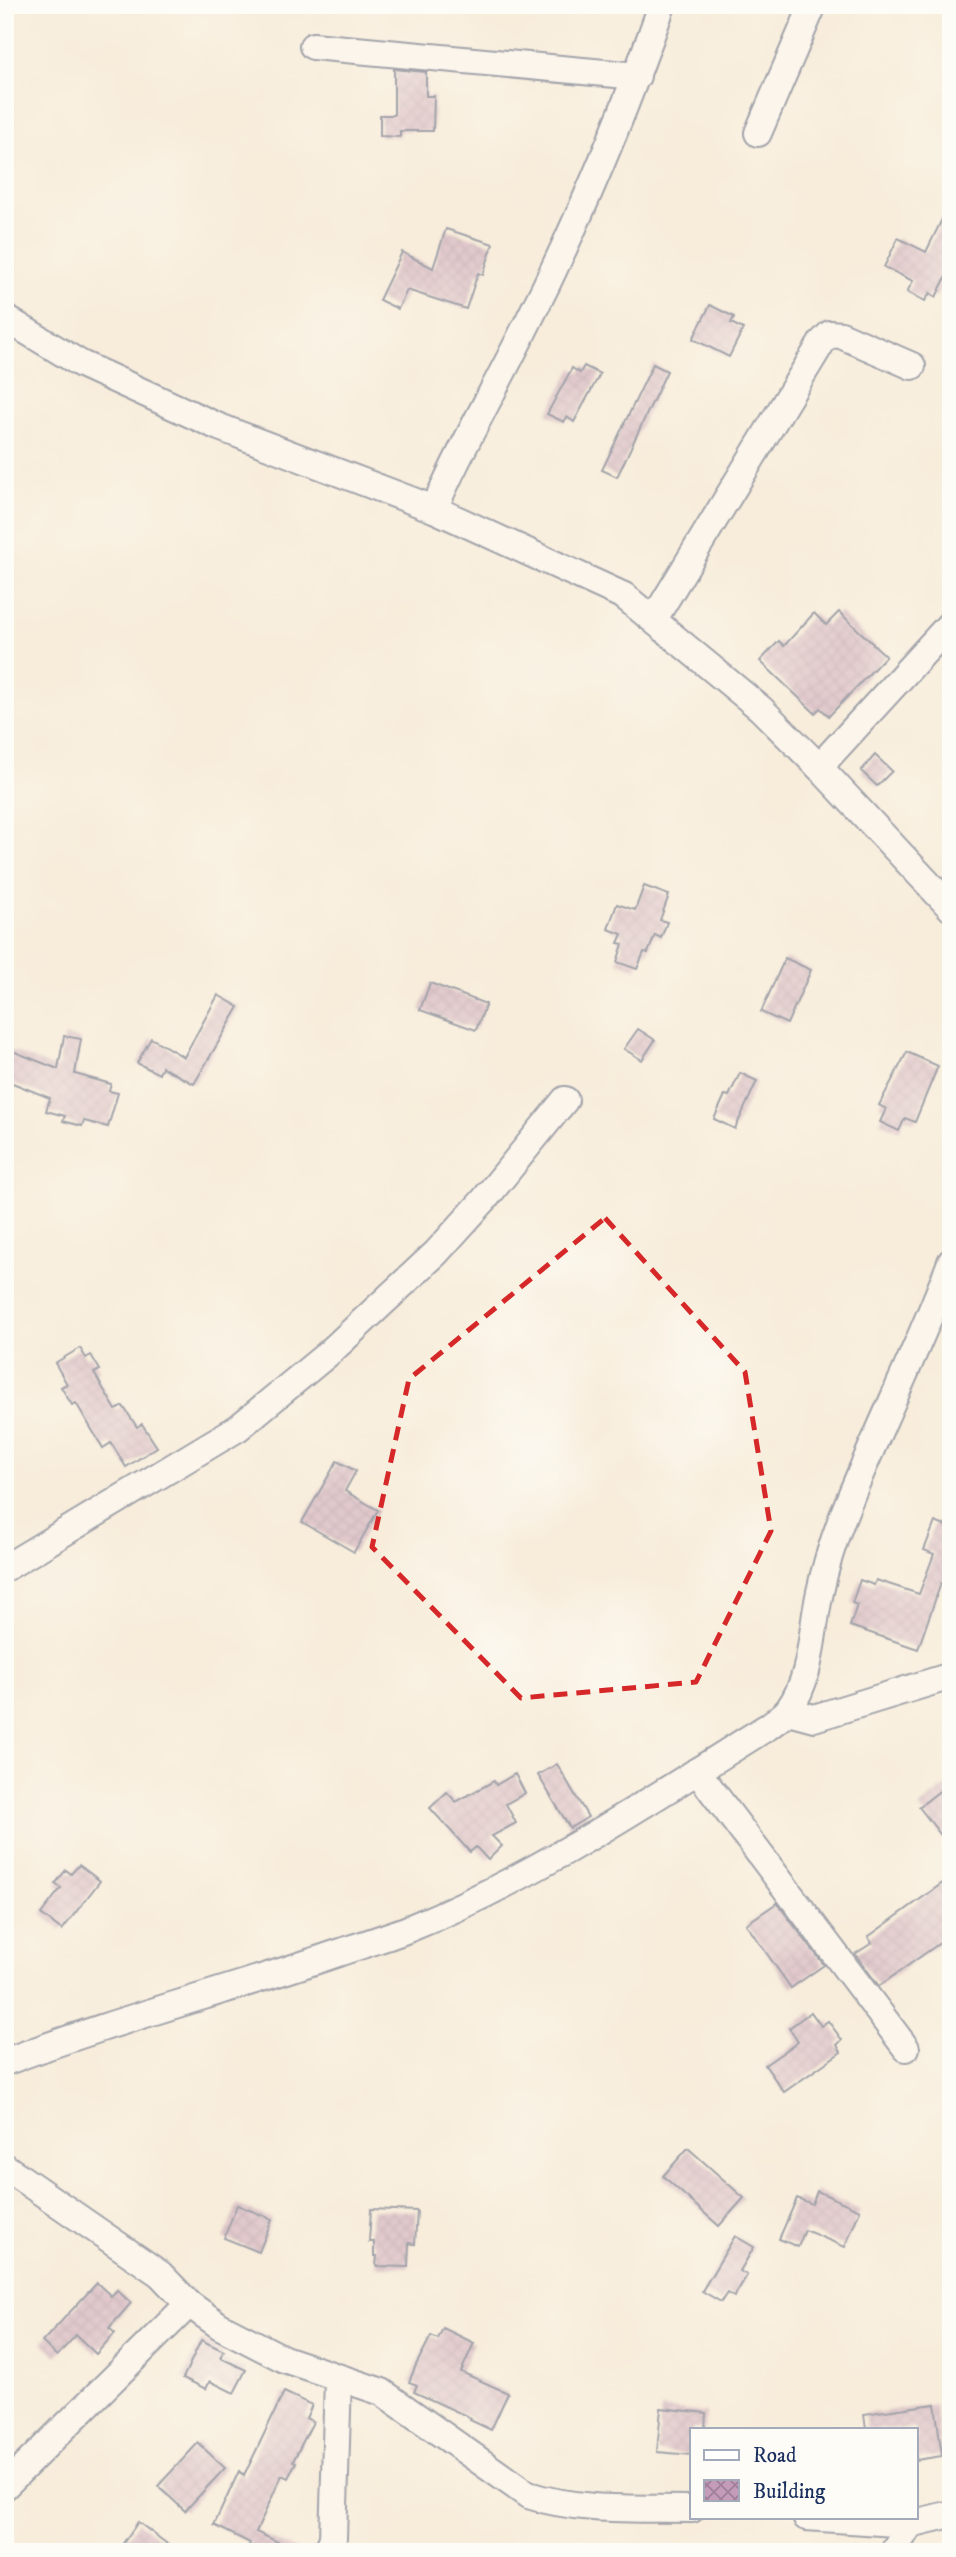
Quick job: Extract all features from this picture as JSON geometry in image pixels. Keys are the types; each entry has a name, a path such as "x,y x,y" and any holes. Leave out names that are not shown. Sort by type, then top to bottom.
{"street":[{"path":"434,509 456,459 526,326 606,154 662,5"},
{"path":"758,132 813,5"},
{"path":"313,46 637,76"},
{"path":"5,318 81,364 219,427 434,509 624,596 761,709 951,908"},
{"path":"654,619 822,342 830,334 841,335 912,366"},
{"path":"819,767 951,622"},
{"path":"5,1568 238,1428 268,1404 330,1352 436,1253 484,1200 565,1100"},
{"path":"5,2062 68,2038 253,1982 408,1929 519,1877 697,1771 769,1726 788,1710 799,1689 810,1654 828,1556 857,1482 933,1311 951,1262"},
{"path":"788,1710 814,1718 951,1676"},
{"path":"697,1771 906,2048"},
{"path":"5,2167 160,2274 189,2304 220,2326 284,2359 382,2392 528,2495 582,2507 690,2509"},
{"path":"5,2486 189,2304"},
{"path":"327,2552 333,2538 338,2379"},
{"path":"821,2518 910,2524 951,2514"},
{"path":"893,2552 910,2524"}],"highlighted area":[{"path":"605,1218 745,1372 771,1531 696,1682 521,1698 372,1547 409,1379"}],"building":[{"path":"394,69 426,72 426,96 434,96 433,131 400,131 400,137 380,136 380,115 394,115"},
{"path":"951,201 951,267 936,297 930,293 925,301 907,292 913,281 884,267 898,238 926,252"},
{"path":"446,229 493,244 483,275 478,273 466,309 407,290 398,309 379,300 402,252 433,268"},
{"path":"710,305 734,317 731,323 743,329 729,357 693,339"},
{"path":"653,364 667,371 617,477 602,470"},
{"path":"584,366 600,374 574,422 567,417 564,422 547,414 572,368 580,373"},
{"path":"839,612 886,656 829,716 820,708 815,713 760,661 779,641 784,646 814,613 826,625"},
{"path":"875,755 892,771 877,786 861,771"},
{"path":"644,886 669,895 660,920 667,922 661,938 655,935 648,953 644,952 637,969 617,962 623,944 618,943 622,934 608,929 617,904 635,910"},
{"path":"785,958 811,970 787,1024 761,1012"},
{"path":"430,983 486,1004 476,1030 420,1010"},
{"path":"218,995 239,1007 194,1084 162,1067 159,1074 137,1063 151,1038 184,1057"},
{"path":"638,1029 655,1040 642,1060 624,1049"},
{"path":"64,1036 81,1039 75,1074 111,1084 109,1091 118,1093 108,1127 84,1121 82,1126 63,1121 65,1116 46,1111 50,1098 5,1080 5,1048 58,1069"},
{"path":"907,1052 938,1066 915,1122 905,1118 899,1131 880,1122 886,1109 879,1105"},
{"path":"740,1073 757,1081 735,1129 714,1119 725,1095 729,1096"},
{"path":"80,1348 86,1358 91,1355 100,1370 94,1373 116,1410 123,1406 137,1427 142,1424 157,1447 126,1467 111,1443 103,1448 76,1403 72,1405 61,1387 67,1384 55,1363"},
{"path":"337,1461 356,1471 345,1491 378,1510 354,1552 302,1522"},
{"path":"949,1515 951,1587 941,1583 918,1649 850,1626 857,1605 852,1603 860,1580 874,1585 876,1580 919,1594 934,1554 924,1550 935,1522 945,1526"},
{"path":"557,1764 588,1817 570,1828 538,1775"},
{"path":"515,1774 525,1793 506,1804 516,1823 492,1836 502,1846 488,1860 476,1847 470,1852 430,1808 447,1792 456,1802 494,1781 496,1785"},
{"path":"951,1782 951,1848 919,1807"},
{"path":"79,1865 100,1881 62,1930 41,1914 61,1888 55,1884 66,1870 71,1874"},
{"path":"951,1877 951,1935 879,1986 855,1954 872,1943 868,1937"},
{"path":"777,1903 824,1965 791,1988 746,1924"},
{"path":"811,2012 821,2026 828,2021 842,2040 837,2045 841,2052 784,2092 765,2065 798,2042 789,2028"},
{"path":"688,2148 744,2198 719,2226 663,2176"},
{"path":"817,2191 860,2210 845,2247 805,2230 798,2247 779,2239 797,2198 812,2204"},
{"path":"237,2205 272,2219 259,2252 224,2238"},
{"path":"371,2209 417,2211 415,2244 409,2243 408,2267 376,2266 374,2242 369,2242"},
{"path":"735,2236 754,2247 740,2271 747,2275 734,2297 727,2293 721,2302 702,2291"},
{"path":"97,2283 111,2296 117,2290 131,2303 109,2328 115,2333 96,2354 76,2335 57,2356 42,2342"},
{"path":"443,2328 474,2343 461,2372 508,2393 491,2430 414,2392 417,2385 409,2382 431,2336 438,2339"},
{"path":"201,2340 224,2351 221,2358 246,2370 234,2393 210,2381 206,2389 183,2378"},
{"path":"284,2392 312,2405 306,2418 313,2422 293,2461 296,2462 288,2478 282,2475 256,2532 300,2552 246,2552 250,2543 214,2525 239,2471 244,2476"},
{"path":"935,2404 942,2456 918,2460 918,2428 866,2428 864,2414"},
{"path":"661,2408 706,2413 705,2428 690,2428 690,2455 657,2452"},
{"path":"198,2443 225,2468 185,2511 158,2486"},
{"path":"138,2522 178,2552 117,2552"}]}
